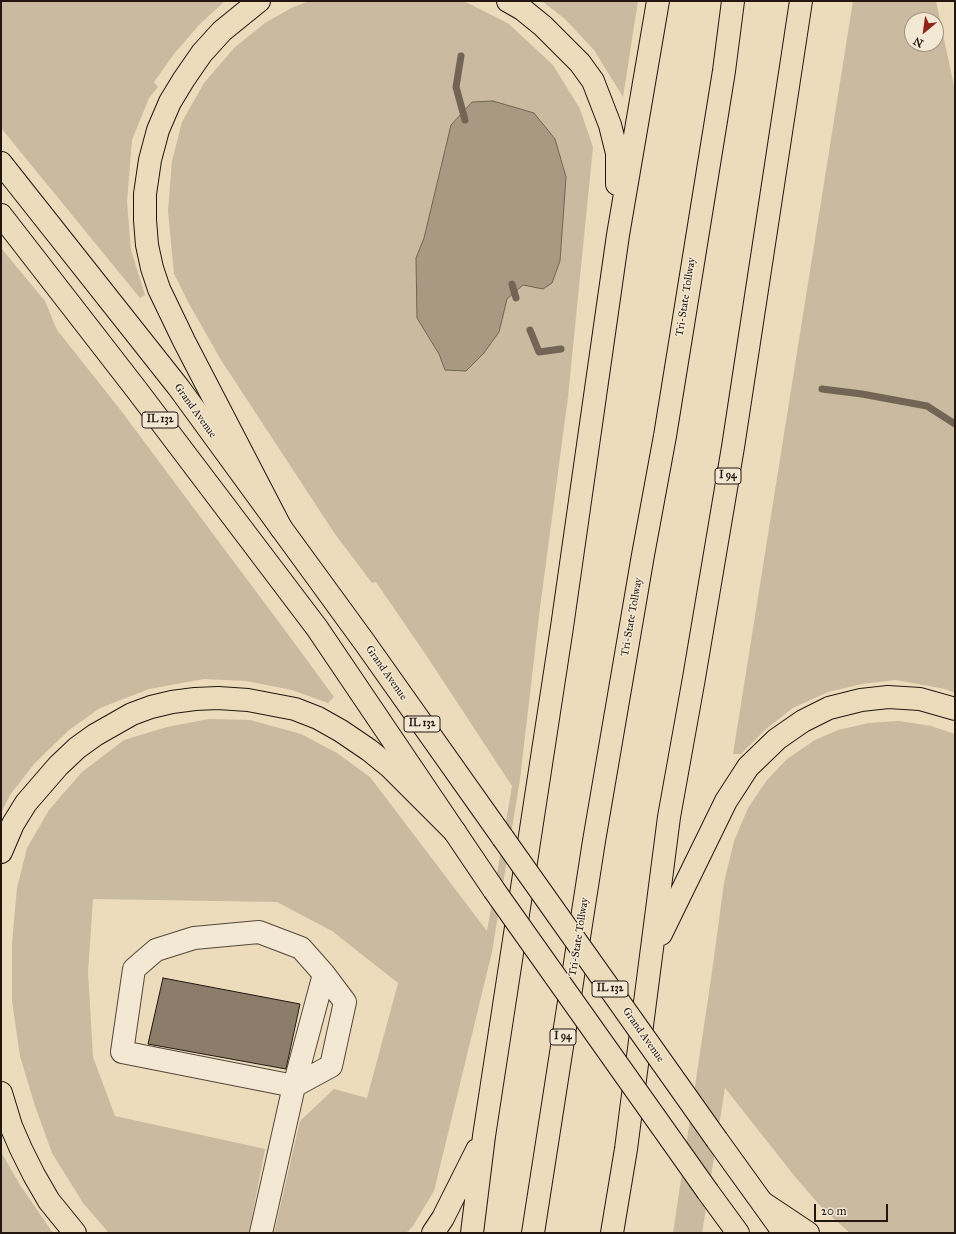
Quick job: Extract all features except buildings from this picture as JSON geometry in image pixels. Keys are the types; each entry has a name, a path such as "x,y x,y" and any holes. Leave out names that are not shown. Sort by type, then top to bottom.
{"main road":[{"path":"260,1 222,31 202,53 170,102 158,130 150,160 146,194 147,246 159,289 184,341 281,528"},
{"path":"508,1 522,9 543,26 580,63 593,81 610,125 617,153 618,235"},
{"path":"472,1233 484,1136 563,619 618,235 658,1"},
{"name":"Tri-State Tollway","path":"532,1233 600,810 643,555 665,436 724,71 733,1"},
{"name":"I 94","path":"612,1233 626,1149 653,950 669,816 733,447 801,1"},
{"name":"Grand Avenue","path":"1,163 179,388 365,643 784,1233"},
{"name":"IL 132","path":"1,215 136,388 317,628 494,890 738,1233"},
{"path":"653,950 726,801 748,767 777,739 802,721 829,708 861,700 888,697 920,699 955,708"},
{"path":"1,852 13,824 26,803 58,766 77,748 95,735 132,714 165,704 195,699 218,698 248,700 295,710 318,718 369,750 390,768 456,832"},
{"path":"1,1093 20,1149 49,1202 75,1233"},
{"path":"433,1233 443,1218 484,1136"},
{"path":"763,1203 808,1233"}],"lane":[{"path":"259,932 301,948 324,974 345,1002 331,1066 294,1086 122,1052 134,969 156,950 194,938 259,932"},
{"path":"261,1233 294,1086 324,974"}],"shaded area":[{"path":"1,1 225,1 199,25 174,54 154,82 158,87 149,98 132,140 127,202 131,250 145,295 140,298 1,128"},
{"path":"310,1 463,1 509,24 553,65 580,109 593,147 568,397 540,608 520,779 492,952 434,1191 413,1226 406,1233 274,1233 300,1121 334,1089 367,1098 398,983 332,931 277,902 93,899 88,972 93,1057 115,1116 265,1149 249,1233 109,1233 83,1203 52,1153 35,1106 20,1056 12,1001 12,943 17,888 27,848 49,810 82,772 124,740 167,727 209,719 250,720 301,734 337,753 370,777 487,931 512,786 376,582 372,583 335,534 221,360 174,274 168,211 172,161 182,122 204,83 234,48 265,23 293,7"},
{"path":"542,1 638,1 623,97 594,50 565,19"},
{"path":"853,1 936,1 938,12 904,12 904,52 944,52 944,39 955,91 955,693 945,689 896,680 862,684 828,692 793,708 766,729 741,754 733,754"},
{"path":"493,101 534,113 555,139 566,177 560,261 552,283 543,289 523,285 507,299 499,332 484,353 466,371 445,370 439,354 417,318 416,258 424,238 451,125 472,102"},
{"path":"1,248 45,301 57,330 119,408 334,697 328,703 292,690 246,681 204,679 149,689 100,708 69,730 34,764 10,795 1,813"},
{"path":"899,721 931,726 955,734 955,1233 850,1233 823,1209 796,1178 725,1088 702,1233 673,1233 724,883 734,841 748,808 767,780 787,759 815,740 838,730 869,723"},
{"path":"1,1152 20,1185 53,1233 1,1233"}],"waterway":[{"path":"461,56 456,87 465,120"},
{"path":"512,284 516,298"},
{"path":"530,330 539,352 561,349"},
{"path":"822,389 862,394 927,406 955,424"}]}
